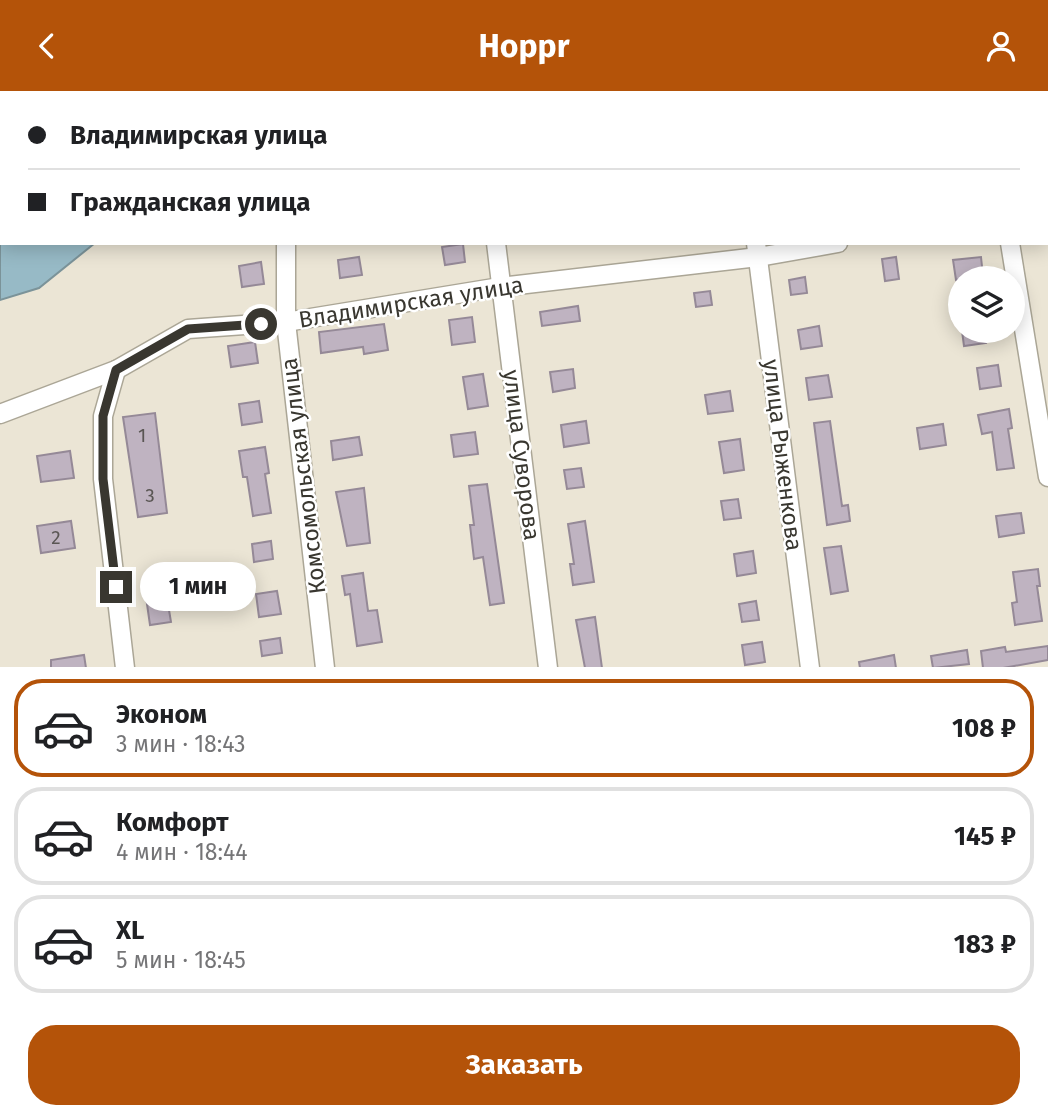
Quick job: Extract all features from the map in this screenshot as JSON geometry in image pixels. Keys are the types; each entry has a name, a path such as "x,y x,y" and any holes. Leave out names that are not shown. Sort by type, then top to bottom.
{"street":[{"name":"Комсомольская улица","path":"286,245 286,322 326,667"},
{"name":"улица Суворова","path":"496,245 548,667"},
{"name":"Владимирская улица","path":"0,414 116,370 188,329 286,322 500,287 757,250 815,245"},
{"path":"1010,245 1048,477"},
{"name":"улица Рыженкова","path":"757,250 810,667"},
{"path":"116,370 103,416 103,479 125,667"}],"water":[{"path":"0,245 93,245 39,288 0,300"}],"building":[{"path":"463,245 465,262 445,265 442,247"},
{"path":"359,257 362,275 340,278 338,260"},
{"path":"896,257 899,279 885,281 882,259"},
{"path":"981,257 982,266 954,266 953,260"},
{"path":"261,262 264,284 242,287 239,266"},
{"path":"805,277 807,293 791,295 789,280"},
{"path":"710,291 712,305 696,307 694,293"},
{"path":"578,306 580,321 542,326 540,312"},
{"path":"472,317 475,342 452,345 449,320"},
{"path":"384,324 388,350 364,354 363,347 321,353 319,332"},
{"path":"819,326 822,346 801,349 798,330"},
{"path":"255,342 258,363 231,367 228,346"},
{"path":"964,343 986,343 964,346"},
{"path":"998,365 1001,386 980,389 977,368"},
{"path":"573,369 575,388 553,392 550,372"},
{"path":"483,374 488,406 468,409 463,377"},
{"path":"828,375 832,397 809,400 806,378"},
{"path":"730,391 733,411 708,414 705,395"},
{"path":"259,401 262,422 242,425 239,404"},
{"path":"1009,409 1012,428 1008,429 1014,468 997,470 992,432 982,434 978,415"},
{"path":"155,413 167,513 138,517 123,417"},
{"path":"586,421 589,443 564,447 561,425"},
{"path":"830,421 842,506 848,505 850,521 827,525 814,423"},
{"path":"943,424 946,445 920,449 917,428"},
{"path":"475,432 478,454 454,457 451,435"},
{"path":"359,437 362,455 333,460 331,441"},
{"path":"740,439 744,470 724,473 719,442"},
{"path":"265,447 269,473 265,474 271,513 253,516 247,477 243,477 239,451"},
{"path":"70,451 74,478 41,482 37,456"},
{"path":"581,468 584,487 567,489 564,470"},
{"path":"487,484 504,603 490,605 483,557 474,559 470,525 474,525 469,486"},
{"path":"364,488 370,543 347,546 336,492"},
{"path":"738,499 741,518 724,520 721,501"},
{"path":"1021,513 1024,533 999,537 996,516"},
{"path":"71,521 75,548 41,553 37,526"},
{"path":"585,521 594,582 573,585 570,564 574,564 568,524"},
{"path":"271,541 273,559 254,562 252,544"},
{"path":"841,546 848,591 831,594 824,548"},
{"path":"753,551 756,573 737,576 734,554"},
{"path":"1038,569 1040,586 1037,586 1042,621 1015,625 1012,603 1017,602 1013,572"},
{"path":"363,573 368,611 377,610 382,642 357,646 350,594 345,595 342,576"},
{"path":"164,580 171,622 150,625 144,583"},
{"path":"277,591 281,614 259,617 256,594"},
{"path":"756,601 759,620 742,622 739,604"},
{"path":"595,617 602,667 585,667 576,620"},
{"path":"280,638 282,653 262,656 260,641"},
{"path":"762,642 765,662 745,665 742,645"},
{"path":"1048,646 1048,660 1009,667 983,667 981,651 1005,647 1006,652"},
{"path":"967,650 969,664 933,667 931,656"},
{"path":"84,655 86,667 51,667 51,660"},
{"path":"894,655 896,667 860,667 859,662"}],"route":[{"path":"116,587 103,479 103,416 116,370 188,329 261,324"}]}
